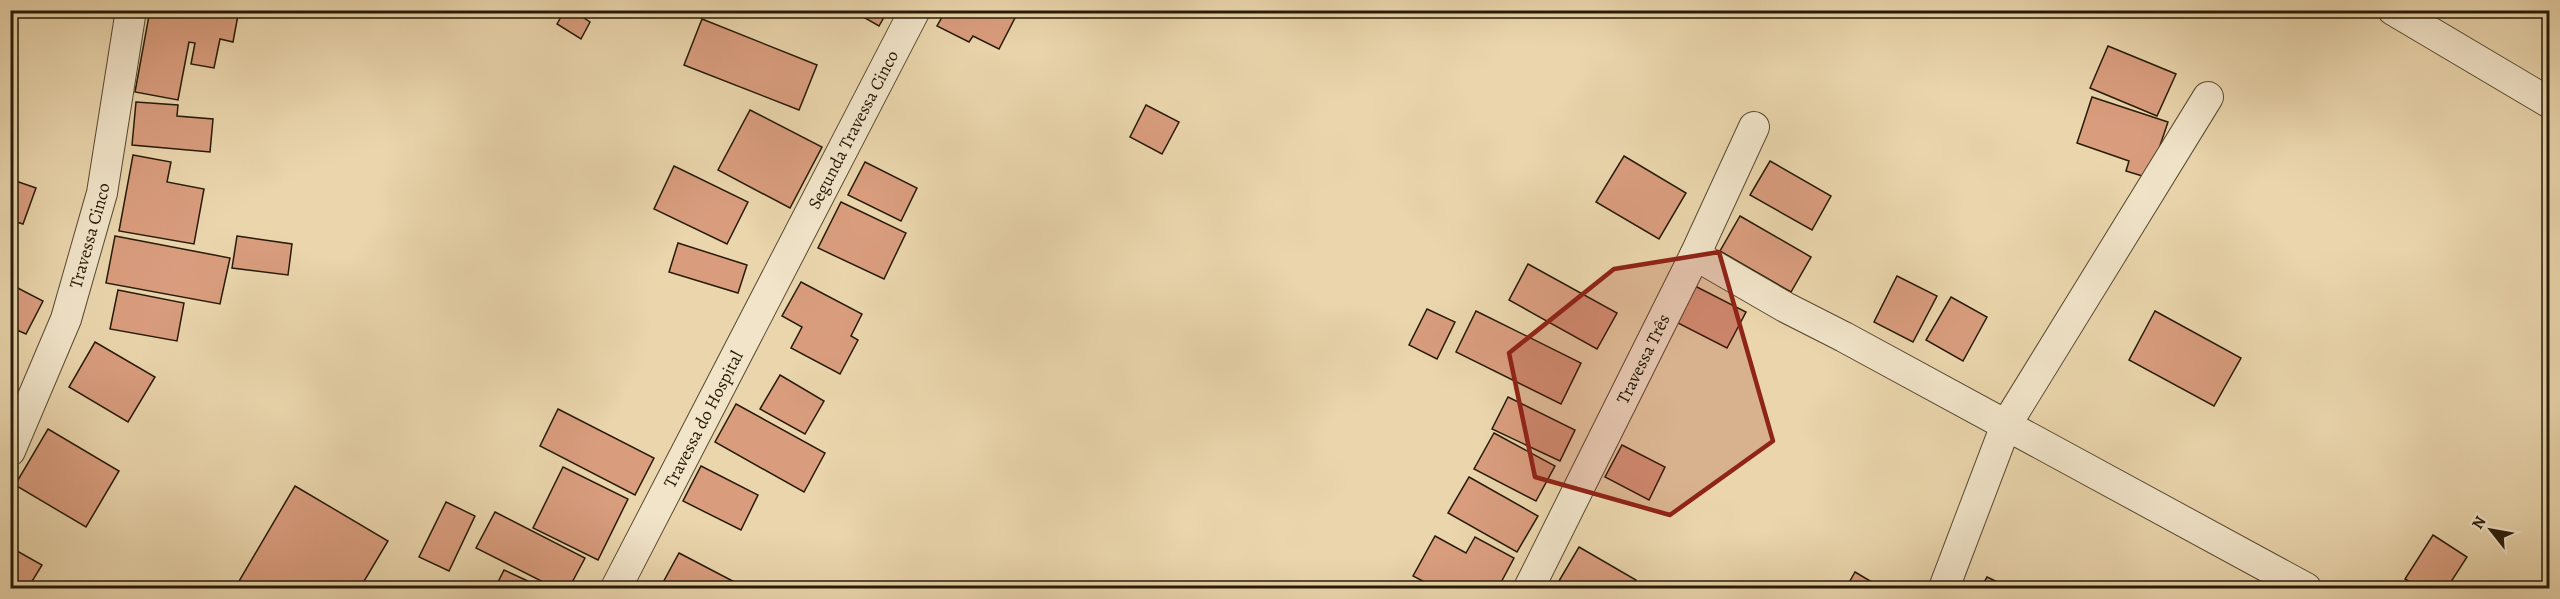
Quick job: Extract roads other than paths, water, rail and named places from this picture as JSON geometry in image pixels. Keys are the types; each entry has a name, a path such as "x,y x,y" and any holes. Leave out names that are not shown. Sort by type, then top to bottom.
{"street":[{"name":"Travessa Cinco","path":"10,451 66,319 102,194 131,10"},
{"name":"Segunda Travessa Cinco","path":"791,248 915,10"},
{"path":"2393,10 2550,103"},
{"path":"1944,588 2006,425 2208,97"},
{"name":"Travessa Três","path":"1529,588 1695,255 1754,127"},
{"name":"Travessa do Hospital","path":"616,588 791,248"},
{"path":"1695,255 1785,307 2306,588"}]}
